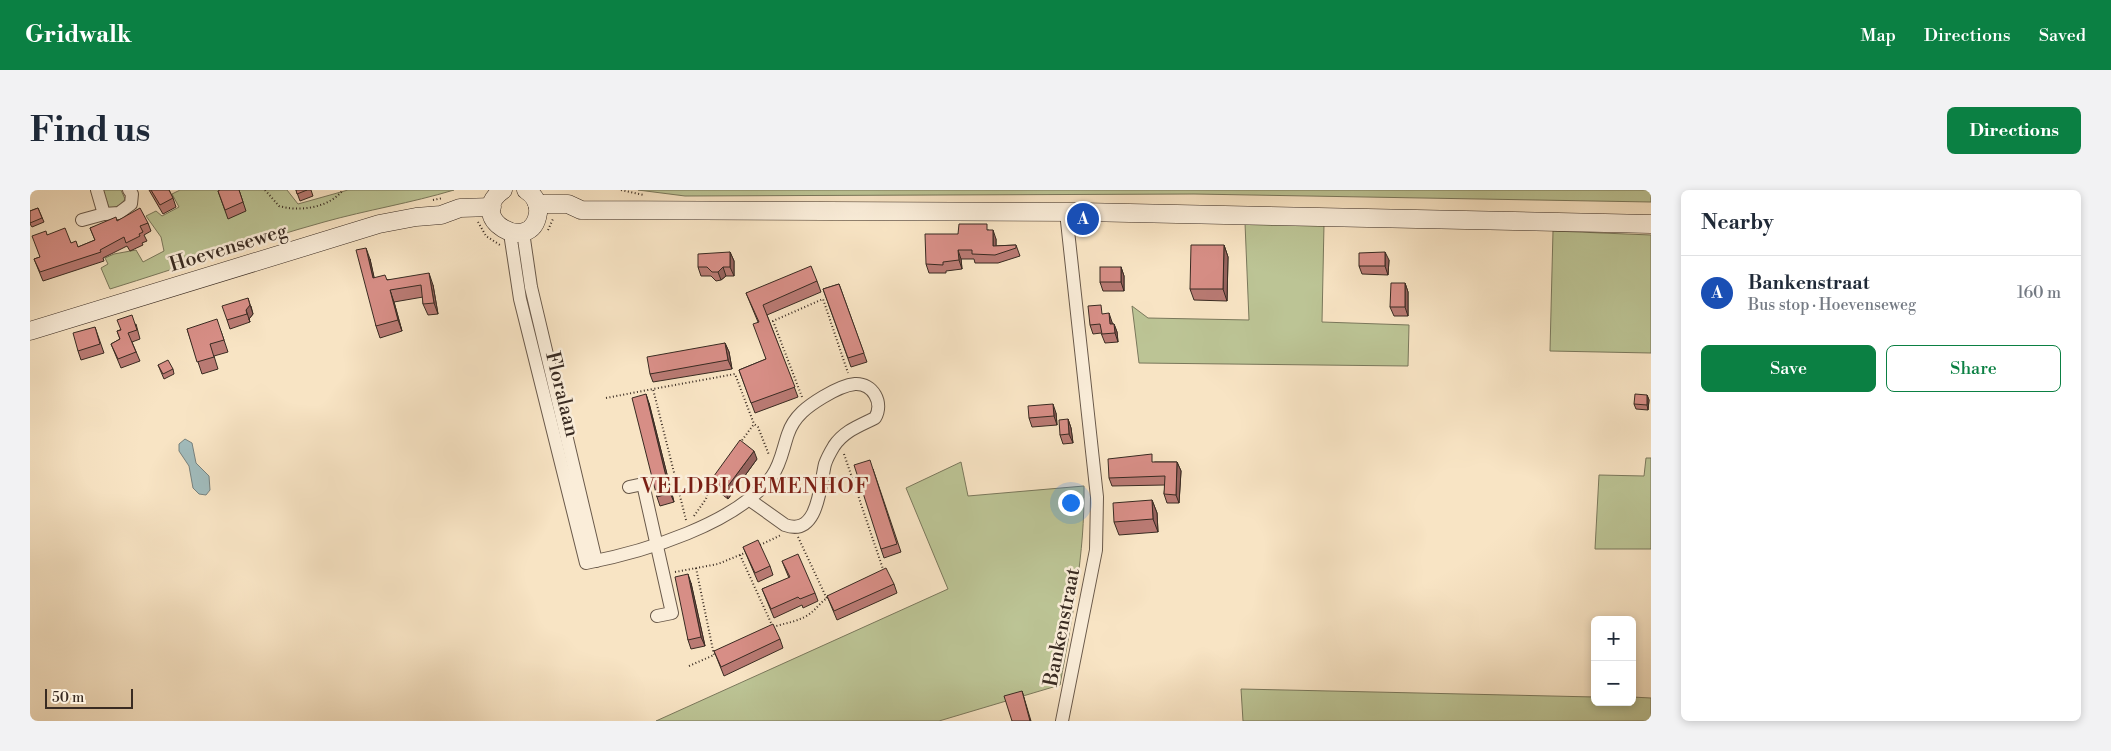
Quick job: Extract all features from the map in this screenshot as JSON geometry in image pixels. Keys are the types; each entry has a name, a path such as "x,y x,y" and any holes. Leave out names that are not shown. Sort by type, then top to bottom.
{"main road":[{"path":"503,190 494,200 492,213 500,228 517,232 532,226 537,210 535,198 526,190"},
{"name":"Hoevenseweg","path":"30,331 355,230 403,219 440,215 460,208 492,213"},
{"path":"537,210 569,215 581,210 1066,212 1651,224"}],"street":[{"path":"97,190 104,214"},
{"path":"82,220 104,214 119,214 131,204 132,194 129,190"},
{"name":"Bankenstraat","path":"1062,721 1096,550 1098,497 1066,212"},
{"name":"Floralaan","path":"517,232 520,299 591,562 657,544"},
{"path":"657,544 688,529 726,515 750,500 775,470 791,427 806,408 837,390 852,385 866,386 872,390 877,398 879,407 875,418 855,427 840,439 826,463 819,501 806,523 792,527 778,521 750,500"},
{"path":"629,488 643,484 657,544 672,613 657,616"}],"path":[{"path":"265,190 278,206 300,209 330,201 343,190"},
{"path":"806,408 774,321 823,299 852,385"},
{"path":"606,398 735,374 754,424 758,427 775,470"},
{"path":"653,389 688,529"},
{"path":"737,447 754,424"},
{"path":"840,439 884,573"},
{"path":"688,529 706,499 710,485 715,478"},
{"path":"755,548 785,533 792,527 827,599"},
{"path":"663,574 722,563 747,552"},
{"path":"740,555 773,628 807,616 827,599 835,595"},
{"path":"696,568 714,655"},
{"path":"690,666 718,652"}],"green space":[{"path":"103,190 121,190 125,199 118,206 109,208"},
{"path":"180,190 287,190 298,204 348,190 454,190 297,230 110,289 101,268 108,264 105,258 114,254 136,250 143,262 164,251 161,237 146,216 156,211 162,216 179,207 172,194"},
{"path":"638,190 1651,190 1651,202 1194,194 685,196"},
{"path":"1245,223 1324,224 1322,322 1409,325 1408,366 1139,363 1132,306 1148,318 1249,320"},
{"path":"1553,231 1651,235 1651,353 1550,351"},
{"path":"1646,458 1651,458 1651,549 1595,549 1599,475 1644,476"},
{"path":"961,462 968,496 1084,486 1080,561 1060,685 939,721 656,721 948,589 906,488"},
{"path":"1241,689 1591,697 1591,706 1636,706 1636,697 1651,698 1651,721 1243,721"}],"water":[{"path":"185,439 192,443 196,463 209,476 210,490 206,495 199,494 193,488 189,466 179,451 179,444"}],"building":[{"path":"151,190 169,190 173,198 160,205"},
{"path":"239,190 243,202 225,210 218,191"},
{"path":"296,190 307,190 297,194"},
{"path":"38,208 42,218 30,223 30,211"},
{"path":"140,208 148,223 140,226 143,232 139,234 140,236 126,243 124,237 100,250 101,252 40,272 34,259 40,257 32,236 46,231 47,235 65,228 71,243 76,241 78,247 95,240 90,228 116,217 117,221"},
{"path":"959,224 987,224 987,230 993,230 993,246 1016,245 1016,248 995,255 972,254 972,250 958,250 959,260 943,262 943,265 926,264 925,234 958,234"},
{"path":"1191,245 1224,245 1223,289 1190,289"},
{"path":"366,248 373,278 385,275 387,280 429,273 434,303 423,304 421,285 390,290 398,320 376,326 356,250"},
{"path":"730,252 730,267 723,267 718,272 712,272 707,267 698,267 698,254"},
{"path":"1385,252 1385,266 1359,266 1359,253"},
{"path":"811,266 817,281 763,305 795,387 751,403 739,370 766,359 753,324 759,322 746,293"},
{"path":"1100,267 1121,267 1121,282 1100,282"},
{"path":"1391,283 1405,283 1405,307 1390,307"},
{"path":"839,284 864,353 848,358 823,289"},
{"path":"248,298 250,305 246,310 247,314 227,320 222,306"},
{"path":"1101,305 1102,314 1109,313 1110,324 1114,324 1115,333 1102,334 1100,324 1090,325 1088,306"},
{"path":"132,315 137,330 128,333 136,352 118,359 111,344 120,339 117,331 121,330 117,320"},
{"path":"217,319 224,340 210,344 214,357 197,362 187,329"},
{"path":"95,327 100,344 78,351 73,333"},
{"path":"725,343 728,360 650,374 647,357"},
{"path":"168,360 173,369 163,374 158,365"},
{"path":"646,394 670,493 657,497 632,398"},
{"path":"1635,394 1647,395 1647,405 1634,404"},
{"path":"1053,404 1054,416 1029,418 1028,406"},
{"path":"1068,419 1069,434 1060,435 1059,420"},
{"path":"740,440 754,451 725,490 711,480"},
{"path":"1152,454 1152,462 1177,462 1176,495 1164,494 1165,476 1109,478 1108,459"},
{"path":"870,460 897,544 881,549 854,465"},
{"path":"1152,500 1153,519 1114,522 1113,503"},
{"path":"758,540 770,566 755,573 743,547"},
{"path":"798,554 815,593 800,599 798,597 771,609 762,589 790,577 782,561"},
{"path":"886,568 894,584 834,611 827,596"},
{"path":"688,574 701,637 688,640 675,577"},
{"path":"773,624 780,639 721,667 714,651"},
{"path":"1022,691 1030,721 1012,721 1004,696"}],"place":[{"name":"Bankenstraat","path":"1083,219"}],"district":[{"name":"VELDBLOEMENHOF","path":"755,486"}]}
